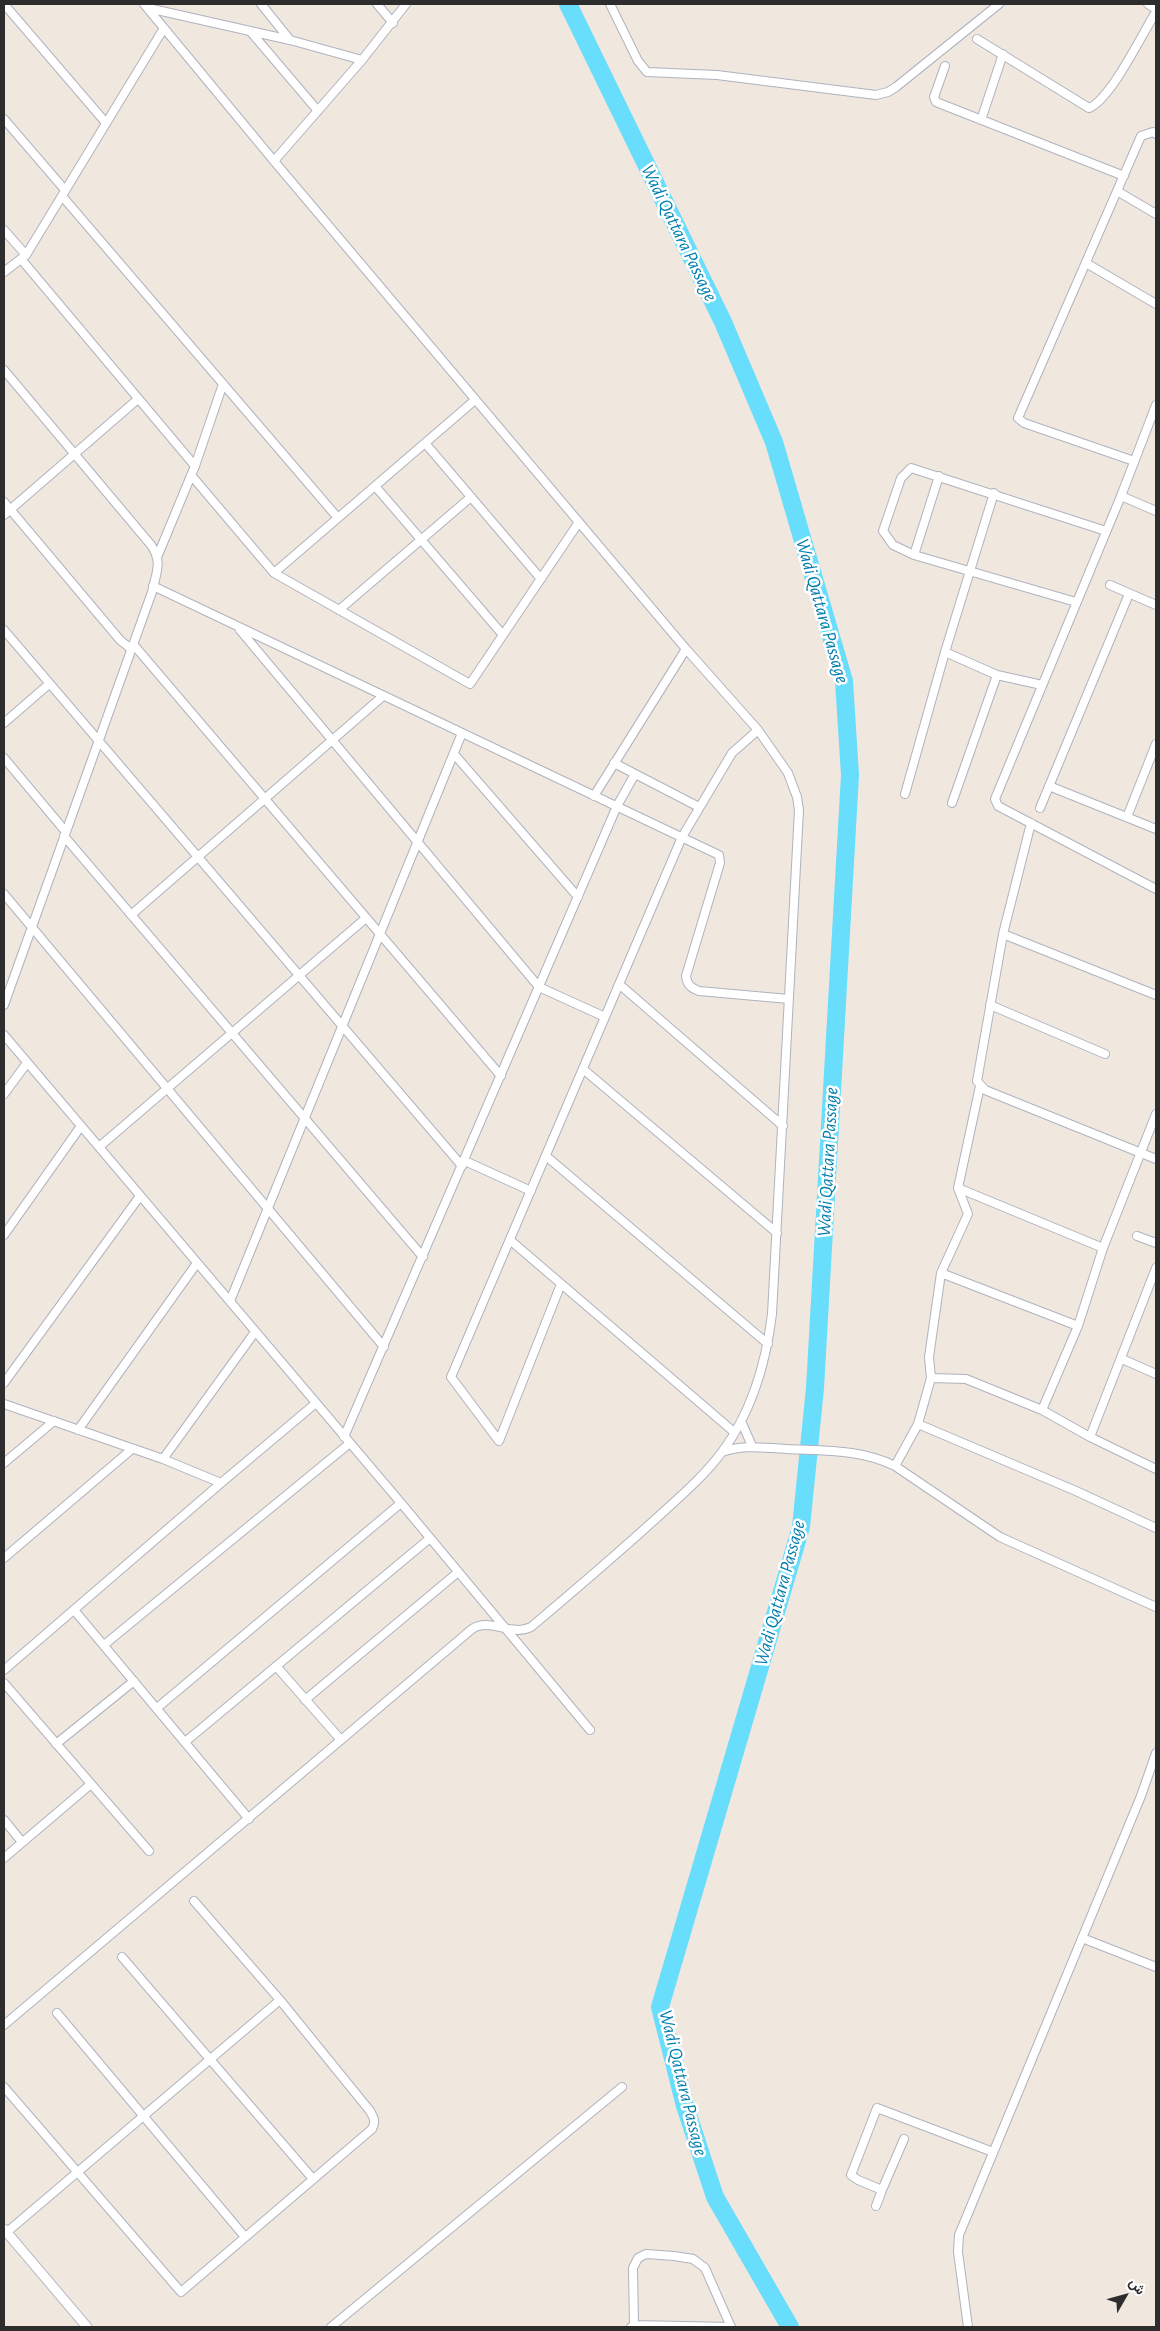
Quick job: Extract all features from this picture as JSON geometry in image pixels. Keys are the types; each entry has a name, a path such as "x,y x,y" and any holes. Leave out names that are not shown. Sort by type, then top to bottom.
{"street":[{"path":"4,4 106,123"},
{"path":"261,4 290,40"},
{"path":"377,4 393,23"},
{"path":"274,161 362,60 393,23 406,4"},
{"path":"610,4 638,61 646,72 717,74 876,95 896,88 999,4"},
{"path":"978,39 1089,108 1096,105 1115,81 1156,10 1148,4"},
{"path":"146,6 290,40 362,60"},
{"path":"4,2025 472,1629 485,1624 503,1629 522,1630 531,1627 626,1547 689,1488 722,1452 741,1421 760,1373 768,1344 777,1233 799,810 798,797 788,773 758,730 686,649 475,400 146,6"},
{"path":"4,272 23,257 164,28"},
{"path":"250,31 318,111"},
{"path":"981,120 1003,54"},
{"path":"945,66 934,97 936,102 1124,176"},
{"path":"4,119 63,193 338,518"},
{"path":"1134,461 1024,423 1018,418 1141,136 1153,132 1156,134"},
{"path":"1117,191 1156,214"},
{"path":"4,230 23,257 195,466"},
{"path":"1086,262 1156,304"},
{"path":"4,370 158,555"},
{"path":"4,1005 153,586 158,566 158,555 195,466 223,384"},
{"path":"7,512 138,399"},
{"path":"274,573 475,400"},
{"path":"1156,405 1121,496 995,799 998,806 1156,889"},
{"path":"425,443 541,579"},
{"path":"1076,602 914,555 893,544 883,531 901,478 911,468 994,493 1106,531"},
{"path":"191,475 274,573 470,684 579,522"},
{"path":"914,555 939,476"},
{"path":"374,486 503,635"},
{"path":"905,794 945,652 994,493"},
{"path":"1121,496 1156,511"},
{"path":"339,610 471,497"},
{"path":"4,502 7,512 120,640 132,646 264,797 501,1076"},
{"path":"1110,585 1156,605"},
{"path":"153,586 719,855 720,863 686,976 687,982 691,988 699,991 790,999"},
{"path":"1040,808 1130,594"},
{"path":"237,626 539,987 605,1017"},
{"path":"4,630 299,976 463,1164 530,1191"},
{"path":"594,796 686,649"},
{"path":"945,652 997,675 1042,684"},
{"path":"952,803 997,675"},
{"path":"4,723 49,684"},
{"path":"131,915 198,858 264,797 383,696"},
{"path":"561,1284 498,1441 451,1377 682,837 732,753 758,730"},
{"path":"230,1301 462,733"},
{"path":"1127,817 1156,744"},
{"path":"454,754 578,897"},
{"path":"4,758 131,915 422,1258"},
{"path":"614,763 700,807"},
{"path":"104,1645 347,1440 384,1347 617,806 635,774"},
{"path":"1049,786 1156,829"},
{"path":"895,1466 918,1424 931,1378 929,1357 941,1273 968,1214 958,1188 980,1086 976,1074 1003,934 1031,823"},
{"path":"4,894 384,1347"},
{"path":"99,1147 366,918"},
{"path":"1003,934 1156,995"},
{"path":"620,984 783,1126"},
{"path":"990,1005 1105,1054"},
{"path":"4,1035 401,1503 503,1629 590,1730"},
{"path":"4,1094 27,1062"},
{"path":"583,1069 777,1233"},
{"path":"980,1086 1156,1158"},
{"path":"1042,1410 1078,1326 1102,1248 1156,1114"},
{"path":"4,1235 81,1126"},
{"path":"546,1156 768,1344"},
{"path":"958,1188 1102,1248"},
{"path":"4,1383 140,1196"},
{"path":"1137,1236 1156,1244"},
{"path":"510,1240 734,1432"},
{"path":"78,1430 197,1263"},
{"path":"1090,1437 1156,1268"},
{"path":"941,1273 1078,1326"},
{"path":"163,1460 255,1332"},
{"path":"1122,1359 1156,1374"},
{"path":"931,1378 966,1379 1042,1410 1090,1437 1156,1469"},
{"path":"4,1670 316,1403"},
{"path":"4,1404 163,1460 222,1483"},
{"path":"4,1463 54,1421"},
{"path":"741,1421 752,1446"},
{"path":"918,1424 1076,1491 1156,1528"},
{"path":"722,1452 752,1446 856,1453 883,1460 895,1466 1000,1537 1156,1607"},
{"path":"4,1558 132,1449"},
{"path":"157,1708 401,1503"},
{"path":"185,1742 429,1538"},
{"path":"306,1700 458,1573"},
{"path":"74,1610 249,1819"},
{"path":"276,1666 341,1740"},
{"path":"56,1744 134,1681"},
{"path":"4,1683 149,1851"},
{"path":"968,2327 958,2241 1156,1754"},
{"path":"4,1858 91,1784"},
{"path":"4,1820 22,1842"},
{"path":"4,2087 181,2292 372,2129 375,2124 374,2118 280,2000 194,1901"},
{"path":"1082,1938 1156,1968"},
{"path":"122,1957 313,2180"},
{"path":"87,2327 5,2231 78,2172 280,2000"},
{"path":"57,2013 246,2237"},
{"path":"330,2327 622,2087"},
{"path":"882,2190 851,2176 878,2108 993,2152"},
{"path":"876,2206 904,2139"},
{"path":"646,2254 693,2259 705,2268 731,2327 633,2326 633,2268 638,2258 646,2254"}],"waterway":[{"name":"Wadi Qattara Passage","path":"568,4 723,322 774,442 844,681 850,775 815,1388 801,1527 660,2007 685,2106 715,2197 790,2327"}]}
